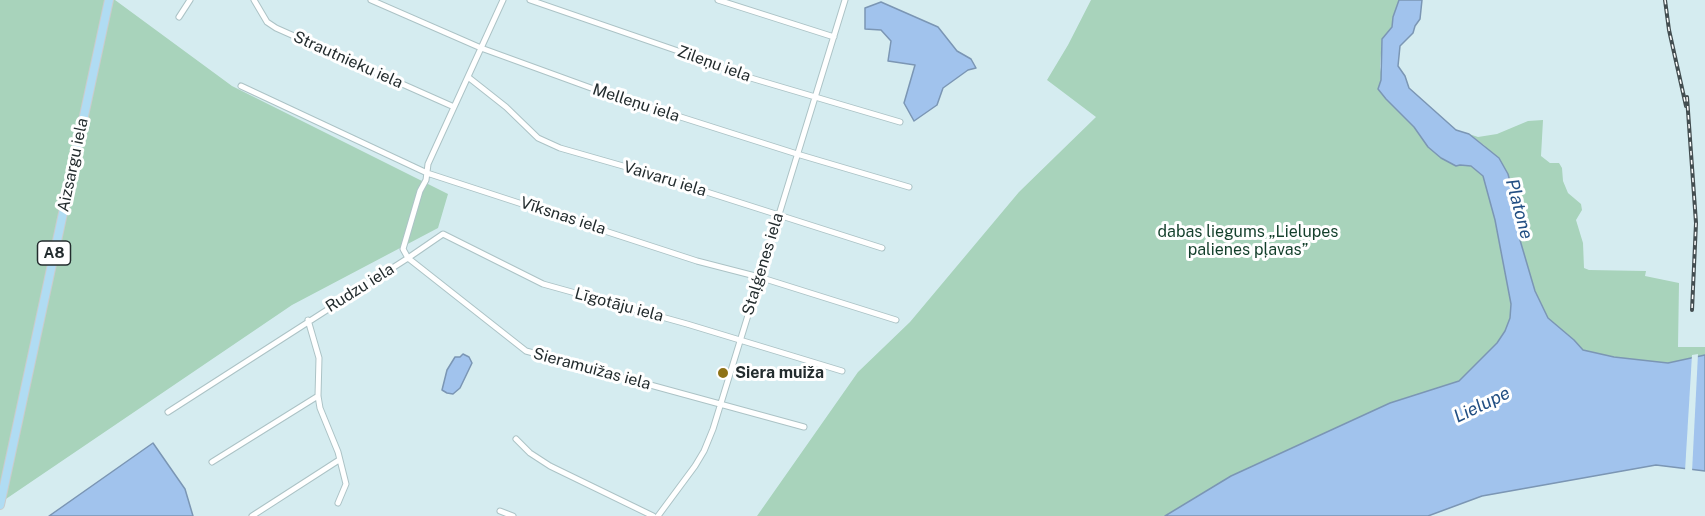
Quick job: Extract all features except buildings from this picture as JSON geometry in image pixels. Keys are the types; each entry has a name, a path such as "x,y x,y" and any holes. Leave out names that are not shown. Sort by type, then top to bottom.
{"highway":[{"name":"Aizsargu iela","path":"0,505 109,0"}],"street":[{"path":"179,18 190,0"},
{"name":"Strautnieku iela","path":"254,0 267,22 276,28 454,108"},
{"name":"Melleņu iela","path":"370,0 481,48 602,92 909,187"},
{"name":"Rudzu iela","path":"168,412 308,320 408,258 403,249 428,164 503,0"},
{"name":"Zileņu iela","path":"530,0 744,76 900,122"},
{"path":"718,0 834,37"},
{"name":"Staļģenes iela","path":"655,516 704,451 845,0"},
{"name":"Vaivaru iela","path":"468,76 506,107 538,138 560,148 644,172 882,248"},
{"name":"Vīksnas iela","path":"241,86 427,173 697,261 759,277 896,320"},
{"name":"Līgotāju iela","path":"408,258 443,234 543,284 740,339 842,371"},
{"name":"Sieramuižas iela","path":"408,258 526,351 804,427"},
{"path":"308,320 319,358 318,396 323,419 338,452 346,484 338,503"},
{"path":"212,462 318,396"},
{"path":"516,439 530,453 550,466 655,516"},
{"path":"252,516 339,460"},
{"path":"500,511 513,516"}],"green space":[{"path":"0,0 115,0 232,86 448,194 438,228 292,305 0,503"},
{"name":"dabas liegums „Lielupes palienes pļavas”","path":"1091,0 1399,0 1392,27 1382,39 1380,67 1386,99 1414,127 1428,147 1460,165 1471,166 1483,176 1495,220 1511,304 1510,318 1505,331 1497,343 1459,381 1390,403 1231,476 1165,516 757,516 858,372 910,322 1019,192 1096,117 1047,80"},
{"path":"1543,120 1541,156 1550,163 1559,163 1568,193 1581,204 1582,210 1576,220 1583,243 1584,268 1646,271 1645,276 1679,283 1678,347 1705,347 1705,384 1583,350 1548,318 1535,291 1520,240 1518,213 1485,146 1469,134 1478,137 1497,134 1528,121"}],"water":[{"name":"Lielupe","path":"1399,0 1422,0 1420,19 1413,33 1400,46 1398,66 1409,88 1456,130 1469,134 1499,158 1508,174 1518,213 1520,240 1535,291 1548,318 1583,350 1614,357 1668,363 1705,355 1705,471 1656,465 1482,496 1428,516 1165,516 1231,476 1390,403 1459,381 1497,343 1505,331 1510,318 1511,304 1495,220 1483,176 1471,166 1456,166 1441,158 1428,147 1414,127 1378,89 1381,80 1382,39 1392,27"},
{"path":"881,2 938,27 957,51 971,59 976,68 968,70 943,88 937,105 914,121 904,103 915,65 888,61 891,41 881,30 865,29 865,8"},
{"path":"463,354 469,357 472,363 460,388 453,394 447,393 442,390 447,370 455,357"},
{"path":"153,443 185,489 193,516 49,516"}],"pier":[{"path":"1698,354 1692,472 1685,471 1692,355"}],"railway":[{"path":"1665,0 1669,30 1686,106"},
{"path":"1687,97 1696,223 1692,310"}],"place":[{"name":"Siera muiža","path":"723,373"}],"water label":[{"name":"Platone","path":"1519,209"}]}
